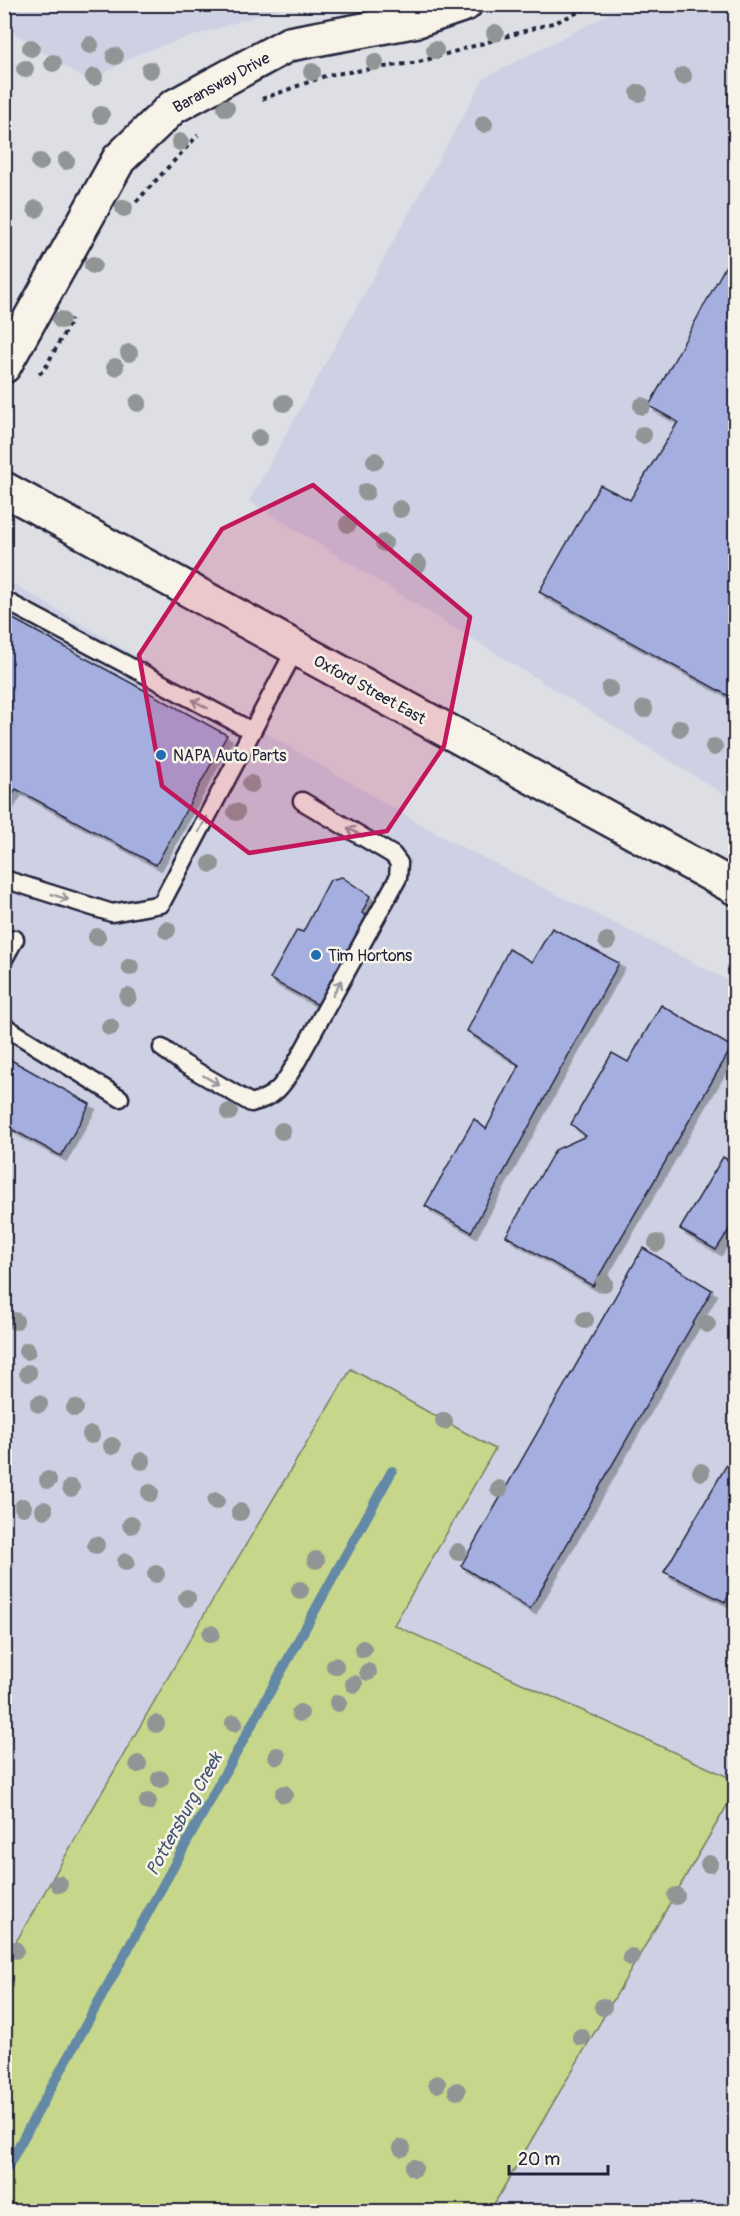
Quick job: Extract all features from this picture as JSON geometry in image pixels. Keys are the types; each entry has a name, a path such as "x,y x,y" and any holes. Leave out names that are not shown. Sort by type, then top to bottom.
{"main road":[{"name":"Baransway Drive","path":"4,366 119,159 173,107 289,44 418,20 465,4"},
{"name":"Oxford Street East","path":"4,489 735,888"}],"lane":[{"path":"4,600 252,731"},
{"path":"4,879 112,913 162,904 296,648"},
{"path":"162,1048 183,1064 251,1103 268,1098 284,1083 295,1065 398,878 399,863 393,855 302,801"},
{"path":"4,959 15,939"},
{"path":"4,1026 120,1098"}],"path":[{"path":"253,104 328,75 419,62 560,21 596,4"},
{"path":"135,203 195,136 205,131"},
{"path":"37,377 44,370 72,318"}],"highlighted area":[{"path":"313,485 470,617 444,746 387,831 249,853 162,786 139,655 222,529"}],"shaded area":[{"path":"4,5 290,5 140,53 89,82 5,27"},
{"path":"626,5 735,5 735,801 249,501 484,78"},
{"path":"5,579 446,839 736,984 735,1780 394,1625 495,1449 351,1369 205,1613 5,1961"},
{"path":"735,1792 735,2211 490,2211"}],"green space":[{"path":"351,1369 495,1449 394,1625 735,1780 735,1792 490,2211 5,2211 5,1961 205,1613"}],"building":[{"path":"736,247 736,700 539,592 600,485 630,500 678,422 649,406"},
{"path":"4,614 227,735 156,865 16,789 4,809"},
{"name":"Tim Hortons","path":"342,877 370,896 362,913 369,918 320,1006 270,979 297,930 303,932 330,880"},
{"path":"552,928 619,963 471,1232 425,1206 474,1119 486,1129 519,1065 467,1031 509,949 532,962"},
{"path":"661,1005 732,1047 593,1286 506,1236 555,1150 586,1136 571,1124 612,1053 628,1062"},
{"path":"4,1056 90,1104 61,1156 4,1125"},
{"path":"723,1157 736,1165 736,1219 716,1250 680,1229"},
{"path":"643,1248 712,1290 530,1609 461,1566"},
{"path":"736,1449 736,1583 725,1602 664,1572"}],"waterway":[{"name":"Pottersburg Creek","path":"4,2173 392,1471"}],"place":[{"name":"NAPA Auto Parts","path":"161,755"},
{"name":"Tim Hortons","path":"316,955"}]}
